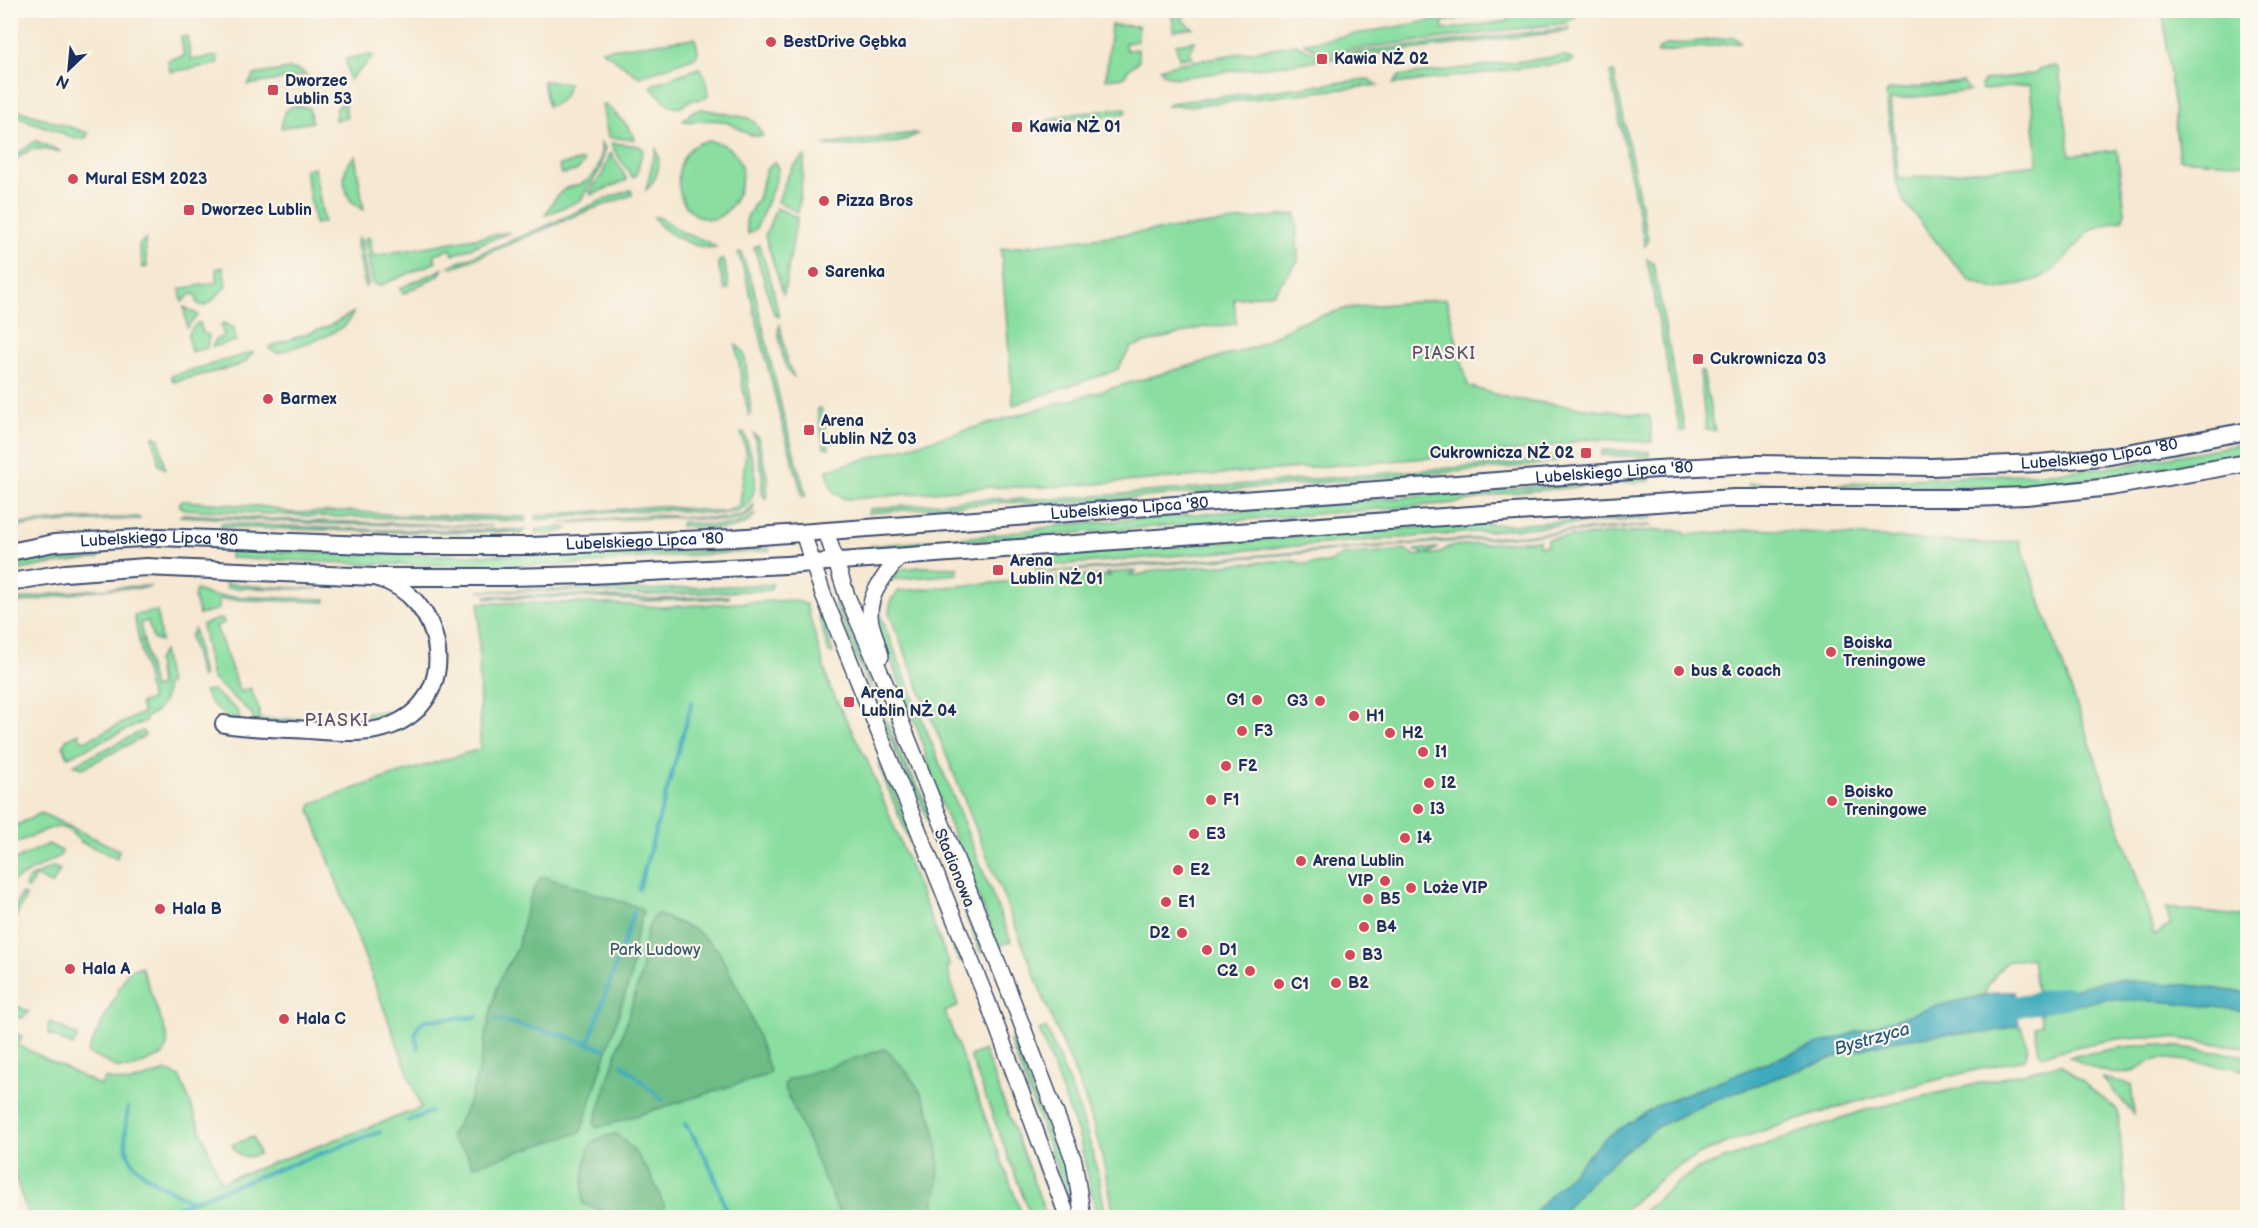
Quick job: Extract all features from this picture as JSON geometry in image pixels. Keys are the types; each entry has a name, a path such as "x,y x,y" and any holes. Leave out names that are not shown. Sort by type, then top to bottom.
{"main road":[{"name":"Lubelskiego Lipca '80","path":"10,552 54,543 159,537 394,546 531,546 803,533 1657,469 1758,464 1931,467 2040,463 2110,456 2247,431"},
{"name":"Lubelskiego Lipca '80","path":"10,582 100,569 178,567 374,577 591,575 836,562 1484,514 1743,498 2026,496 2110,487 2247,463"},
{"path":"224,724 353,731 370,730 400,722 412,713 423,700 434,677 437,665 437,642 433,628 425,614 404,591 386,580 374,577"}],"street":[{"name":"Stadionowa","path":"826,531 847,596 892,699 1009,991 1074,1161 1083,1218"},
{"name":"Stadionowa","path":"803,533 823,594 987,1000 1068,1218"},
{"name":"Stadionowa","path":"892,699 869,612 874,592 898,558"}],"green space":[{"path":"1497,10 1584,11 1566,23 1322,53 1304,43 1463,15 1458,19 1442,22 1443,30 1508,21 1507,13 1485,16 1477,13"},
{"path":"2163,11 2247,11 2247,164 2179,159"},
{"path":"1186,13 1182,20 1193,28 1174,31 1172,16"},
{"path":"1111,25 1138,26 1138,41 1125,43 1126,50 1138,49 1139,61 1128,70 1124,77 1106,79"},
{"path":"1570,28 1568,31 1174,78 1164,74 1160,69 1176,64 1296,44 1320,56"},
{"path":"187,36 191,60 217,56 218,64 170,72 168,60 184,56 181,37"},
{"path":"1734,37 1740,42 1657,53 1660,48 1667,45"},
{"path":"695,38 698,51 696,57 639,77 602,50"},
{"path":"1195,41 1189,53 1193,57 1179,59 1176,44"},
{"path":"372,55 373,58 349,80 346,59"},
{"path":"1564,56 1574,60 1393,84 1399,76"},
{"path":"2056,66 2059,69 2070,155 2117,150 2125,212 2122,220 2092,229 2054,270 2038,279 1998,290 1971,281 1903,200 1896,182 1886,94 1889,90 1963,82 1970,91 1890,100 1899,179 2038,164 2030,85 1982,90 1981,85 1984,80 2035,74 2041,68"},
{"path":"699,68 705,75 708,95 706,98 689,101 680,108 670,106 651,88 654,84"},
{"path":"289,69 299,70 307,75 248,85 254,75"},
{"path":"1614,72 1648,240 1645,246 1610,73"},
{"path":"1368,79 1378,85 1190,106 1167,106 1170,103"},
{"path":"543,81 568,83 566,92 560,101 548,106"},
{"path":"344,99 347,118 335,120 336,110"},
{"path":"602,104 606,105 627,126 634,140 608,137"},
{"path":"292,106 309,108 312,122 281,128 284,113"},
{"path":"11,108 88,133 87,137 72,138 11,115"},
{"path":"1125,108 1126,112 1123,114 1041,123 1065,115"},
{"path":"702,109 748,118 755,123 763,136 752,135 722,121 683,121 692,112"},
{"path":"918,134 900,142 851,146 822,145"},
{"path":"36,141 60,151 32,150 11,162 11,158"},
{"path":"710,141 727,147 738,157 742,170 741,184 736,198 719,217 709,219 695,214 685,205 680,193 678,178 687,153 697,144"},
{"path":"601,143 605,148 601,168 580,201 545,215 562,191 583,183 596,171 600,161"},
{"path":"612,143 639,146 643,149 636,176 632,177 611,145"},
{"path":"656,148 659,160 658,171 646,190"},
{"path":"610,154 627,180 591,195 590,192 603,173"},
{"path":"355,156 364,210 351,201 345,184 345,171"},
{"path":"805,156 798,212 778,202 794,165"},
{"path":"583,160 584,163 576,171 561,174 559,165"},
{"path":"775,161 778,169 775,183 756,229 748,234 746,221 748,215 758,199 766,170"},
{"path":"314,167 324,222 315,224 305,169"},
{"path":"631,190 632,195 587,211 453,268 449,266 607,198"},
{"path":"776,208 797,217 783,294 765,236"},
{"path":"1296,214 1298,261 1273,293 1234,299 1236,324 1204,327 1131,347 1117,370 1013,405 1001,249"},
{"path":"654,217 662,218 680,231 716,247 709,248 682,240 665,229"},
{"path":"510,232 453,255 451,249 434,254 436,262 379,286 373,283 365,239 367,237 370,238 373,256"},
{"path":"358,237 361,240 368,284 365,287 357,245"},
{"path":"145,239 147,267 143,268 139,245"},
{"path":"759,245 772,284 779,317 774,314 754,247"},
{"path":"741,252 753,285 784,418 806,495 803,497 738,253"},
{"path":"724,259 729,289 725,290 718,264"},
{"path":"1647,259 1653,263 1685,431 1680,431"},
{"path":"223,267 226,286 211,302 204,306 197,303 196,295 191,294 182,302 180,289 218,282 216,269"},
{"path":"443,269 439,275 403,294 400,288"},
{"path":"1446,299 1468,386 1512,399 1650,416 1652,442 1588,439 1529,450 1122,482 1049,487 989,487 851,499 836,494 829,481 827,470 1255,347 1297,323 1348,308"},
{"path":"184,307 198,315 187,327"},
{"path":"354,312 345,326 326,336 278,353 270,350 269,347 329,326"},
{"path":"197,323 200,323 203,333 209,335 207,348 191,352 188,334"},
{"path":"223,323 234,328 236,341 212,347 216,339 222,338 224,334 221,327"},
{"path":"780,325 787,361 794,377 787,369 783,356 778,330"},
{"path":"736,345 743,351 745,358 751,411 749,415 742,384"},
{"path":"253,352 246,361 237,366 173,382 171,376"},
{"path":"1700,371 1703,372 1715,431 1706,430"},
{"path":"821,408 829,448 824,447 817,409"},
{"path":"744,432 754,469 755,487 753,496 741,509 722,514 669,510 636,511 536,520 536,516 657,506 725,512 740,505 746,450 741,434"},
{"path":"754,434 758,438 768,480 766,499 762,494 762,473"},
{"path":"153,436 159,438 165,469 159,465"},
{"path":"2247,443 2247,453 2130,473 2012,487 1749,486 1749,483 1841,484 2047,473 2119,466"},
{"path":"1603,450 1649,452 1649,457 1601,455"},
{"path":"1556,457 1557,461 1528,466 1095,501 1048,504 1006,502 868,513 870,509 983,499 1059,499 1527,462"},
{"path":"1650,477 1650,481 1507,493 1456,503 872,549 871,546 1004,534 1063,525"},
{"path":"180,502 268,507 290,513 349,511 397,515 526,517 526,521 306,516 185,509 180,506"},
{"path":"754,504 753,510 746,516 730,521 670,517 561,523 649,515 726,519 745,514"},
{"path":"756,513 742,525 732,528 711,529 680,526 682,522 730,524 748,519"},
{"path":"183,514 308,521 492,526 332,524 180,516"},
{"path":"1652,515 1653,518 1045,566 1037,571 1033,563 1055,555 1076,553 1476,523 1509,525"},
{"path":"138,517 140,519 11,527 11,525 65,520"},
{"path":"221,523 375,530 525,530 519,535 515,532 396,532 221,527"},
{"path":"1651,526 1044,573 1046,572"},
{"path":"567,528 567,530 547,535 537,533 536,530"},
{"path":"1759,529 1989,544 2019,540 2145,901 2154,935 2171,925 2166,908 2247,917 2247,993 2198,986 2117,980 2037,995 2032,958 2006,962 1989,983 1984,995 1933,1007 1789,1054 1662,1103 1605,1138 1530,1217 1114,1217 1099,1144 1080,1085 889,613 891,600 899,591 1089,575 1111,576 1106,573 1136,571 1130,575 1143,574 1153,570 1289,560 1305,564 1328,563 1342,555 1404,550 1417,556 1425,554 1414,550 1438,548 1427,554 1437,554 1451,546 1539,540 1539,546 1547,545 1547,539 1658,530 1684,531 1685,535"},
{"path":"769,547 769,551 634,558 586,564 507,566 368,564 230,558 230,550 500,555 634,553"},
{"path":"99,549 99,558 11,572 11,566 56,553"},
{"path":"958,568 958,574 888,580 902,569"},
{"path":"225,583 253,586 319,589 227,588"},
{"path":"773,584 770,590 649,595 581,591 477,591 575,589 575,587 644,590"},
{"path":"151,586 143,588 105,589 115,588"},
{"path":"101,589 11,604 11,601"},
{"path":"196,590 212,596 326,599 326,602 219,599 219,609 199,615 194,597"},
{"path":"578,595 654,599 729,596 729,598 644,601 587,597 487,598 486,596"},
{"path":"880,597 881,617 1011,941 998,947 936,790 919,732 876,623 875,613"},
{"name":"Park Ludowy","path":"793,600 806,604 830,688 868,762 950,966 947,967 958,1006 945,1012 1023,1217 29,1217 11,1165 10,1030 22,1036 18,1045 101,1086 105,1078 128,1083 167,1071 180,1077 221,1182 421,1108 310,810 313,803 480,749 479,603 594,603 662,607"},
{"path":"839,604 900,754 921,792 985,951 981,953 920,800 897,755 835,605"},
{"path":"157,611 161,641 153,639 148,621 140,623 153,688 160,686 157,661 163,651 169,684 165,685 162,704 146,717 145,721 68,757 63,746 66,739 79,733 80,739 85,741 143,713 140,703 151,700 134,615"},
{"path":"822,611 833,653 829,653 818,614"},
{"path":"219,619 224,623 216,626 240,692 250,688 259,709 259,719 366,720 367,712 392,714 368,722 368,725 254,723 252,714 212,678 202,625"},
{"path":"194,629 203,677 201,678 190,636"},
{"path":"212,690 238,711 240,721 229,717 214,706 204,691"},
{"path":"142,731 145,736 83,768 73,765"},
{"path":"878,764 888,776 963,960 961,961 958,960"},
{"path":"41,813 119,850 117,858 81,842 69,830 59,827 48,829 11,845 11,828"},
{"path":"48,844 62,851 60,856 11,882 11,862"},
{"path":"53,867 60,870 52,885 35,876 29,889 25,887 29,878"},
{"path":"542,876 641,908 643,913 635,940 631,975 581,1132 473,1166 465,1151 451,1139 451,1135 471,1097 499,982 516,950 533,891"},
{"path":"21,894 26,896 11,927 11,916"},
{"path":"657,914 697,931 718,950 746,1004 770,1071 766,1075 597,1128 594,1124 641,976 648,928"},
{"path":"141,966 167,1036 167,1046 163,1055 132,1068 118,1068 87,1053 128,971"},
{"path":"2104,999 2171,1002 2247,1011 2247,1047 2145,1037 2101,1042 2042,1055 2039,1052 2035,1026 2042,1024 2040,1013"},
{"path":"10,1004 29,1012 22,1018 12,1017"},
{"path":"50,1022 78,1036 73,1046 49,1034"},
{"path":"2019,1025 2020,1028 2022,1027 2027,1043 2024,1059 1965,1072 1878,1096 1726,1143 1689,1160 1670,1172 1618,1217 1557,1218 1591,1181 1621,1154 1659,1126 1711,1101 1850,1052 1896,1040 1944,1034 1986,1033"},
{"path":"1044,1028 1056,1051 1083,1120 1102,1192 1105,1217 1097,1217 1079,1136 1039,1030"},
{"path":"1013,1040 1047,1128 1064,1162 1075,1210 1073,1211 1010,1041"},
{"path":"2156,1044 2247,1056 2247,1070 2160,1059 2151,1061 2131,1072 2116,1073 2099,1070 2069,1057 2123,1047"},
{"path":"997,1046 1061,1217 1057,1217 992,1048"},
{"path":"884,1049 890,1053 916,1085 932,1121 938,1159 938,1179 930,1217 841,1217 784,1086 787,1080"},
{"path":"984,1050 1047,1217 1031,1217 970,1056"},
{"path":"2061,1064 2118,1111 2127,1217 1637,1217 1697,1169 1862,1111"},
{"path":"2102,1078 2131,1084 2134,1114"},
{"path":"616,1134 633,1150 648,1170 667,1215 651,1218 639,1217 583,1204 584,1172 590,1147 598,1139"},
{"path":"253,1137 259,1154 251,1157 237,1153 232,1145"}],"water":[{"path":"2117,980 2198,986 2247,994 2247,1011 2171,1002 2104,999 2040,1013 2037,995"},
{"path":"1998,992 2014,992 2019,1025 1986,1033 1944,1034 1896,1040 1849,1052 1711,1101 1659,1126 1621,1154 1591,1181 1557,1217 1530,1217 1605,1138 1662,1103 1789,1054 1933,1007"}],"waterway":[{"path":"639,889 692,702"},
{"path":"589,1042 634,912"},
{"name":"Bystrzyca","path":"1988,1012 2067,997"},
{"path":"418,1048 415,1034 420,1023 426,1020 477,1017"},
{"path":"495,1019 563,1035 604,1049"},
{"path":"622,1064 663,1100"},
{"path":"128,1107 125,1140 131,1159 154,1181 192,1201 380,1132"},
{"path":"408,1121 431,1112"},
{"path":"685,1124 711,1168 728,1218"},
{"path":"149,1218 192,1201"}],"place":[{"name":"BestDrive Gębka","path":"771,42"},
{"name":"Kawia NŻ 02","path":"1322,59"},
{"name":"Dworzec Lublin 53","path":"273,90"},
{"name":"Kawia NŻ 01","path":"1017,127"},
{"name":"Mural ESM 2023","path":"73,179"},
{"name":"Pizza Bros","path":"824,201"},
{"name":"Dworzec Lublin","path":"189,210"},
{"name":"Sarenka","path":"813,272"},
{"name":"Cukrownicza 03","path":"1698,359"},
{"name":"Barmex","path":"268,399"},
{"name":"Arena Lublin NŻ 03","path":"809,430"},
{"name":"Cukrownicza NŻ 02","path":"1586,453"},
{"name":"Arena Lublin NŻ 01","path":"998,570"},
{"name":"Boiska Treningowe","path":"1831,652"},
{"name":"bus & coach","path":"1679,671"},
{"name":"G1","path":"1257,700"},
{"name":"G3","path":"1320,701"},
{"name":"Arena Lublin NŻ 04","path":"849,702"},
{"name":"H1","path":"1354,716"},
{"name":"F3","path":"1242,731"},
{"name":"H2","path":"1390,733"},
{"name":"I1","path":"1423,752"},
{"name":"F2","path":"1226,766"},
{"name":"I2","path":"1429,783"},
{"name":"F1","path":"1211,800"},
{"name":"Boisko Treningowe","path":"1832,801"},
{"name":"I3","path":"1418,809"},
{"name":"E3","path":"1194,834"},
{"name":"I4","path":"1405,838"},
{"name":"Arena Lublin","path":"1301,861"},
{"name":"E2","path":"1178,870"},
{"name":"VIP","path":"1385,881"},
{"name":"Loże VIP","path":"1411,888"},
{"name":"B5","path":"1368,899"},
{"name":"E1","path":"1166,902"},
{"name":"Hala B","path":"160,909"},
{"name":"B4","path":"1364,927"},
{"name":"D2","path":"1182,933"},
{"name":"D1","path":"1207,950"},
{"name":"B3","path":"1350,955"},
{"name":"Hala A","path":"70,969"},
{"name":"C2","path":"1250,971"},
{"name":"B2","path":"1336,983"},
{"name":"C1","path":"1279,984"},
{"name":"Hala C","path":"284,1019"}],"district":[{"name":"PIASKI","path":"1444,353"},
{"name":"PIASKI","path":"337,720"}]}
